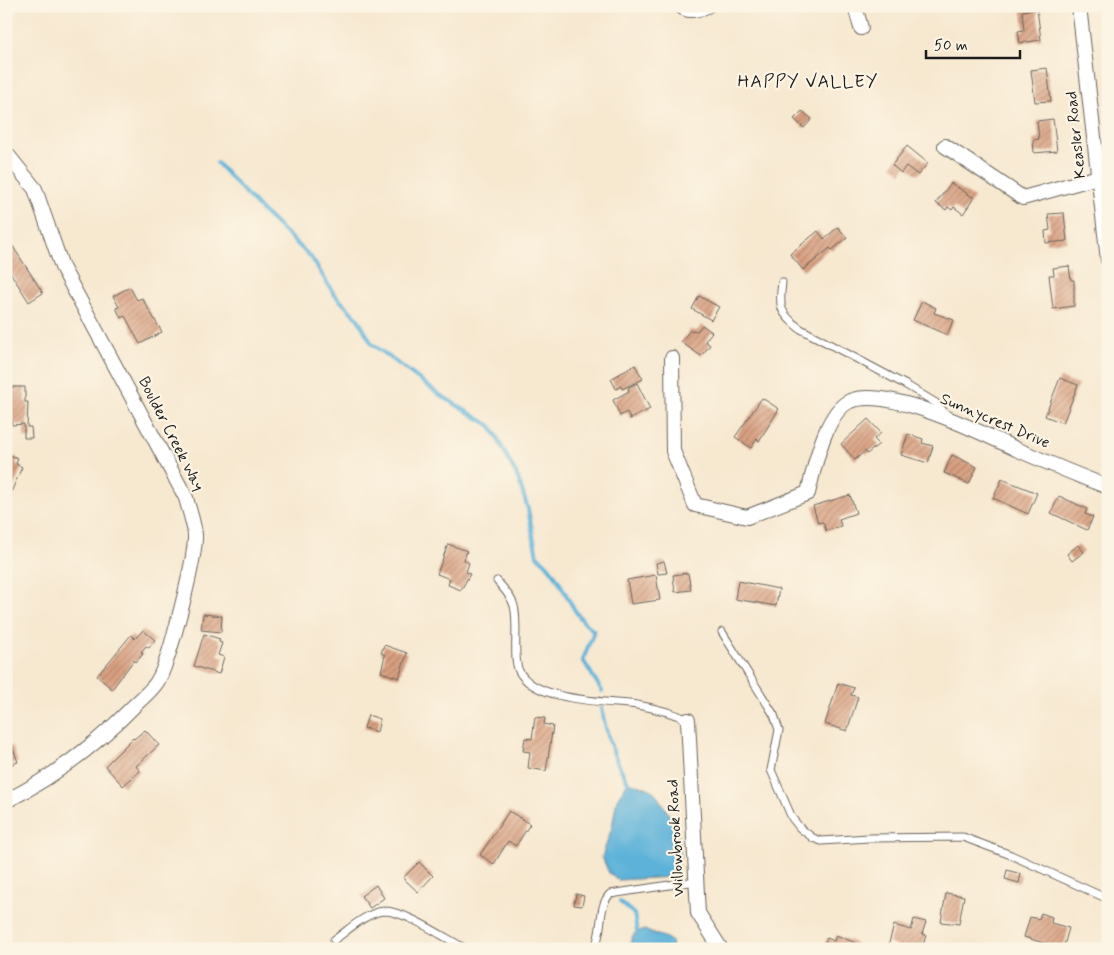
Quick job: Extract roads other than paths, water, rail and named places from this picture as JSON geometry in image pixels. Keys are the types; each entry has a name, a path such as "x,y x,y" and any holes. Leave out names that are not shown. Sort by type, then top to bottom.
{"street":[{"path":"681,6 684,9 695,10 707,6"},
{"path":"855,6 861,28"},
{"name":"Keasler Road","path":"1079,6 1108,260"},
{"path":"946,146 1023,198 1098,177"},
{"name":"Boulder Creek Way","path":"6,153 35,189 62,267 186,498 195,535 190,565 167,661 157,682 123,718 78,754 34,787 6,801"},
{"name":"Sunnycrest Drive","path":"672,358 673,451 695,506 747,516 808,493 823,435 840,409 850,401 880,398 949,418 1108,487"},
{"name":"Willowbrook Road","path":"688,720 696,831 698,913 721,949"}],"lane":[{"path":"782,282 780,303 784,316 799,328 936,403 949,418"},
{"path":"497,581 514,604 518,628 516,664 519,672 530,683 558,696 653,708 668,711 688,720"},
{"path":"722,632 774,714 779,730 771,770 792,818 806,833 821,841 869,838 963,837 1011,855 1108,899"},
{"path":"594,949 603,917 604,900 610,894 696,881"},
{"path":"334,940 364,919 383,911 400,914 466,949"}],"water":[{"path":"628,782 653,791 671,818 680,848 678,867 673,877 618,880 609,873 602,857 612,827 617,799"},
{"path":"645,930 671,941 672,949 630,949 632,937 637,931"}],"waterway":[{"path":"217,163 262,211 311,257 334,294 358,319 372,344 440,395 491,426 518,478 528,509 537,556 554,573 578,614 594,631 583,660 602,691"},
{"path":"602,708 611,746 628,782"},
{"path":"620,902 634,914 637,931"}],"district":[{"name":"HAPPY VALLEY","path":"808,82"}]}
